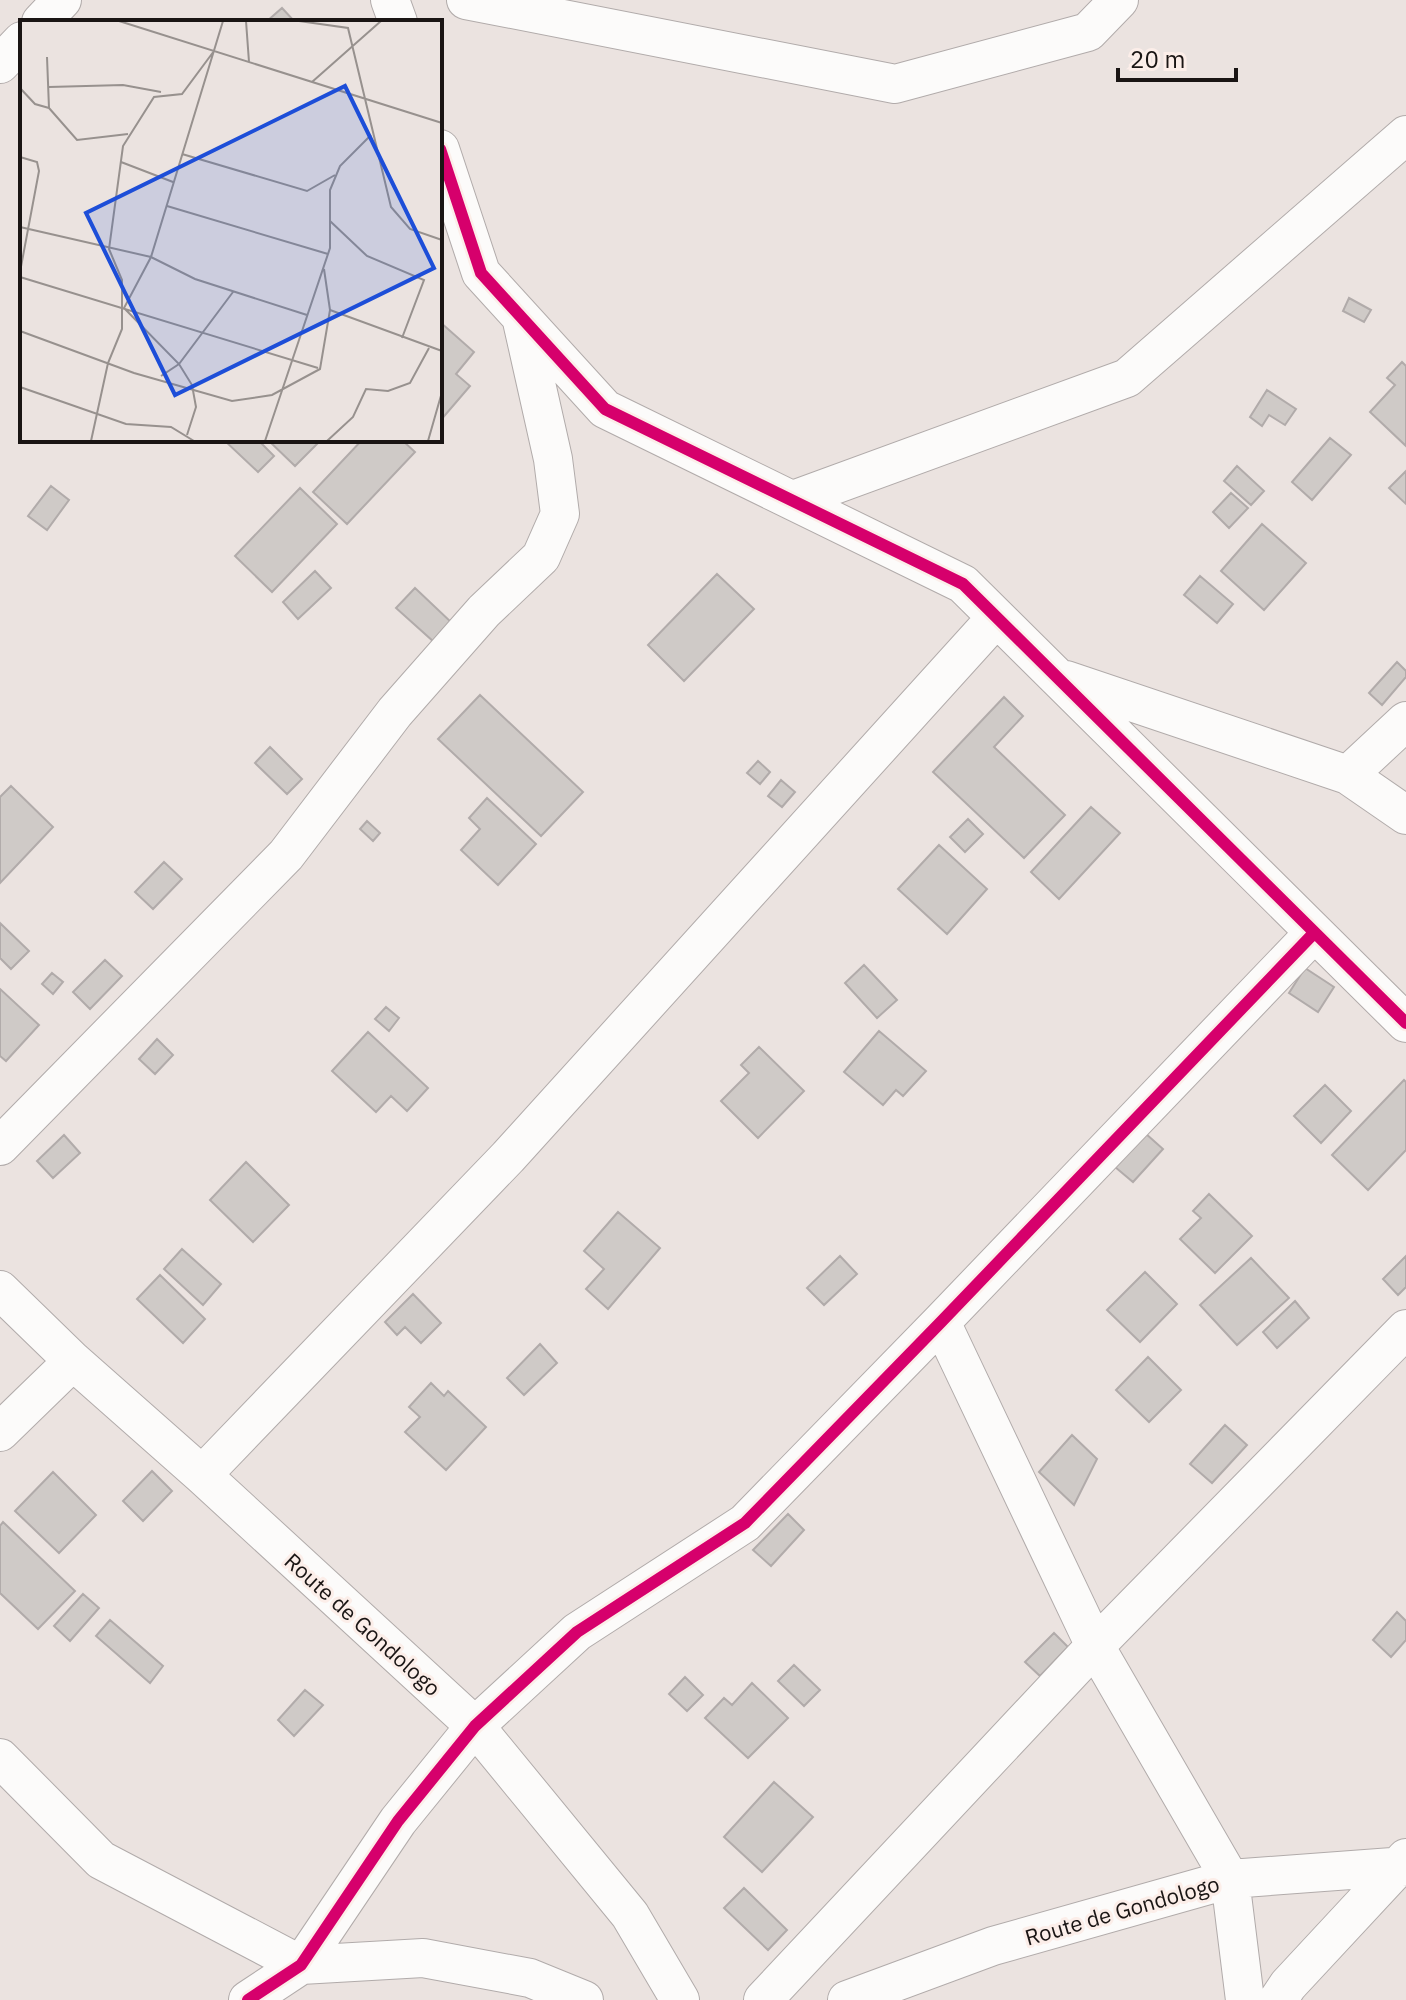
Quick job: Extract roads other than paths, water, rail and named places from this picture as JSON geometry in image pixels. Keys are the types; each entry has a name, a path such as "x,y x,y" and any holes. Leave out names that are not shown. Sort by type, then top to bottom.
{"street":[{"path":"43,20 62,0"},
{"path":"390,0 397,20"},
{"path":"466,0 895,84 1088,32 1119,0"},
{"path":"0,64 20,43"},
{"path":"793,500 1127,378 1406,135"},
{"path":"442,155 481,273 605,409 963,584 1406,1023"},
{"path":"0,1146 286,855 395,712 484,611 541,557 560,514 553,459 522,318"},
{"path":"202,1475 508,1157 996,618"},
{"path":"1056,677 1348,775 1406,815"},
{"path":"1348,775 1406,721"},
{"path":"248,2000 301,1965 398,1821 475,1726 577,1632 745,1523 1314,933"},
{"name":"Route de Gondologo","path":"0,1290 73,1361 475,1726 630,1915 680,2000"},
{"path":"941,1322 1095,1646 1230,1879 1245,2000"},
{"path":"763,2000 1095,1646 1406,1329"},
{"path":"0,1432 73,1361"},
{"path":"0,1758 101,1860 301,1965 423,1958 530,1978 584,2000"},
{"path":"1278,2000 1288,1985 1404,1863"},
{"name":"Route de Gondologo","path":"847,2000 993,1946 1230,1879 1404,1863"}]}
